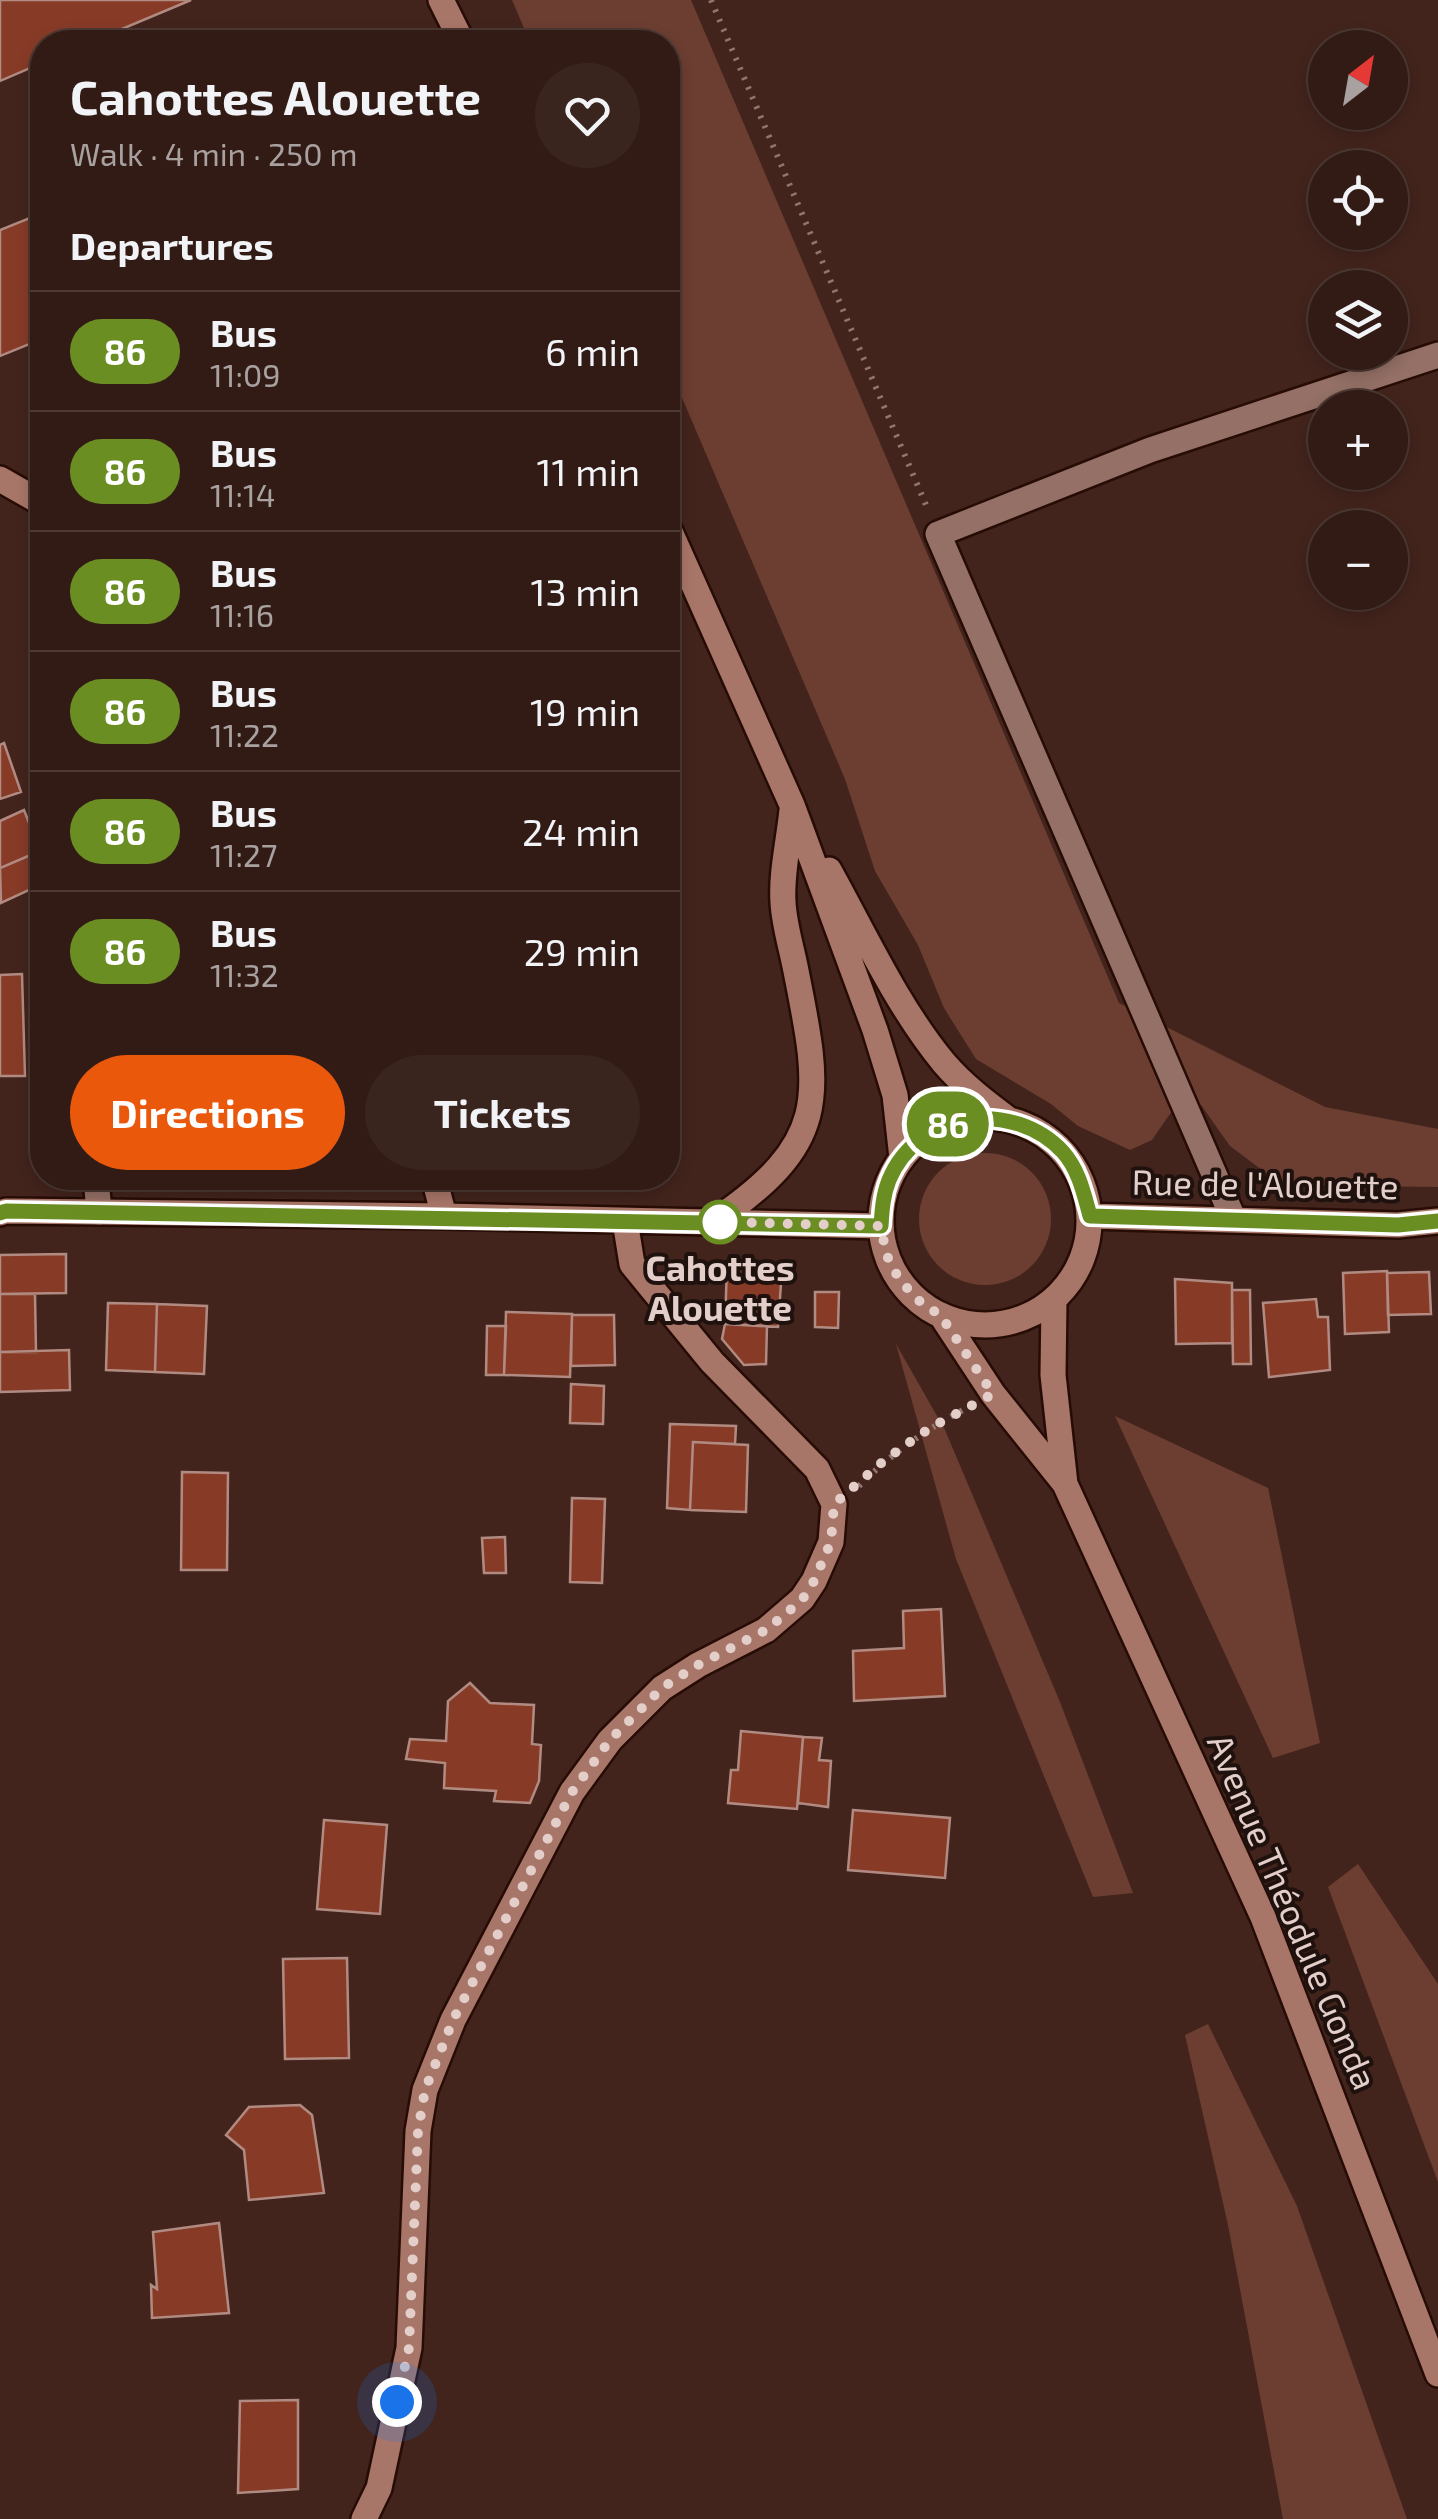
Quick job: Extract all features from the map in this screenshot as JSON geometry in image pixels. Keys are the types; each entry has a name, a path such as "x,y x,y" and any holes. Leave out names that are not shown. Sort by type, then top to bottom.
{"main road":[{"path":"441,0 456,30"},
{"path":"0,479 30,497"},
{"path":"680,553 792,805 875,1030 895,1095 902,1158"},
{"path":"792,805 911,1016 968,1089 1008,1120"},
{"path":"712,1222 750,1196 778,1170 803,1135 814,1083 810,1038 782,902 792,805"},
{"path":"978,1117 1008,1120 1039,1132 1065,1154 1082,1183 1090,1216 1086,1248 1074,1276 1054,1300 1034,1314 988,1325 964,1323 941,1316 918,1300 899,1279 886,1254 881,1226 883,1202 890,1178 902,1158 923,1137 949,1124 978,1117"},
{"path":"437,1190 444,1216"},
{"path":"0,1213 444,1216 881,1226"},
{"name":"Rue de l'Alouette","path":"1090,1216 1398,1225 1438,1222"},
{"path":"364,2519 379,2488 409,2348 418,2131 425,2090 453,2020 572,1792 610,1740 662,1688 766,1630 802,1600 831,1542 834,1504 818,1469 712,1362 632,1264 625,1220"},
{"name":"Avenue Théodule Gonda","path":"1054,1300 1053,1375 1065,1484"},
{"name":"Avenue Théodule Gonda","path":"941,1316 993,1394 1065,1484 1263,1917 1438,2374"}],"street":[{"path":"1233,1218 938,534 1150,450 1438,356"},
{"path":"97,1190 99,1212"}],"path":[{"path":"711,0 938,534"},
{"path":"834,1504 886,1459 930,1428 993,1394"}],"shaded area":[{"path":"512,0 691,0 1119,1003 1325,1107 1438,1129 1438,1187 1282,1185 1230,1146 1201,1105 1174,1108 1152,1140 1130,1150 1078,1126 1051,1104 976,1059 944,1008 918,945 875,871 845,779 680,393 680,30 525,30"},
{"path":"985,1153 1010,1158 1031,1173 1046,1194 1051,1219 1046,1244 1031,1265 1010,1280 985,1285 960,1280 939,1265 924,1244 919,1219 924,1194 939,1173 960,1158"},
{"path":"896,1344 945,1430 1060,1702 1133,1893 1093,1897 956,1559"},
{"path":"1115,1416 1268,1488 1320,1743 1273,1758"},
{"path":"1358,1864 1438,1984 1438,2182 1328,1887"},
{"path":"1208,2024 1297,2206 1407,2519 1283,2519 1228,2225 1185,2035"}],"building":[{"path":"0,0 191,0 120,30 30,30 30,68 0,81"},
{"path":"30,218 30,344 0,356 0,230"},
{"path":"4,743 21,792 0,799 0,745"},
{"path":"24,810 30,825 30,855 0,868 0,821"},
{"path":"30,855 30,890 1,903 0,868"},
{"path":"22,974 25,1076 0,1076 0,975"},
{"path":"66,1254 66,1293 0,1294 0,1255"},
{"path":"727,1266 782,1269 778,1327 725,1324"},
{"path":"1387,1271 1389,1332 1345,1334 1343,1273"},
{"path":"1429,1272 1431,1314 1388,1315 1387,1273"},
{"path":"1175,1279 1232,1283 1232,1343 1176,1344"},
{"path":"1232,1290 1250,1290 1251,1364 1233,1364"},
{"path":"815,1292 839,1292 838,1328 815,1327"},
{"path":"0,1294 35,1294 36,1352 0,1352"},
{"path":"1316,1299 1318,1317 1328,1317 1330,1370 1269,1377 1263,1303"},
{"path":"108,1303 157,1304 155,1372 106,1370"},
{"path":"157,1304 207,1306 204,1374 155,1372"},
{"path":"506,1312 572,1314 570,1377 504,1375"},
{"path":"572,1315 614,1315 615,1365 571,1366"},
{"path":"725,1324 767,1326 766,1364 744,1365 722,1339"},
{"path":"487,1326 506,1326 504,1375 486,1375"},
{"path":"69,1350 70,1390 0,1392 0,1352"},
{"path":"571,1384 604,1386 603,1424 570,1423"},
{"path":"670,1424 736,1426 735,1444 693,1442 690,1510 667,1508"},
{"path":"693,1442 748,1445 746,1512 690,1510"},
{"path":"182,1472 228,1473 227,1570 181,1570"},
{"path":"572,1498 605,1499 602,1583 570,1582"},
{"path":"505,1537 506,1573 484,1573 482,1538"},
{"path":"941,1609 945,1696 854,1701 853,1651 904,1648 903,1611"},
{"path":"470,1683 490,1703 534,1705 532,1744 541,1745 539,1781 530,1803 494,1801 496,1791 444,1788 445,1763 406,1759 410,1739 446,1741 448,1701"},
{"path":"741,1731 803,1737 797,1809 728,1803 731,1770 738,1770"},
{"path":"803,1737 822,1738 819,1760 831,1761 828,1807 798,1803"},
{"path":"853,1810 950,1818 945,1878 848,1870"},
{"path":"324,1820 387,1825 380,1914 317,1909"},
{"path":"347,1958 349,2058 285,2059 283,1959"},
{"path":"300,2105 312,2115 324,2193 249,2200 244,2150 226,2135 249,2107"},
{"path":"219,2223 229,2313 152,2318 151,2285 157,2289 153,2232"},
{"path":"298,2400 298,2489 238,2493 240,2401"}],"bus line":[{"name":"86","path":"0,1213 444,1216 881,1226 890,1178 902,1158 923,1137 949,1124 978,1117 1008,1120 1039,1132 1065,1154 1082,1183 1090,1216 1398,1225 1438,1221"}],"place":[{"name":"Cahottes Alouette","path":"720,1222"}],"route":[{"path":"397,2402 409,2348 418,2131 425,2090 453,2020 572,1792 610,1740 662,1688 766,1630 802,1600 831,1542 834,1504 886,1459 930,1428 993,1394 941,1316 918,1300 899,1279 886,1254 881,1226 720,1222"}]}
